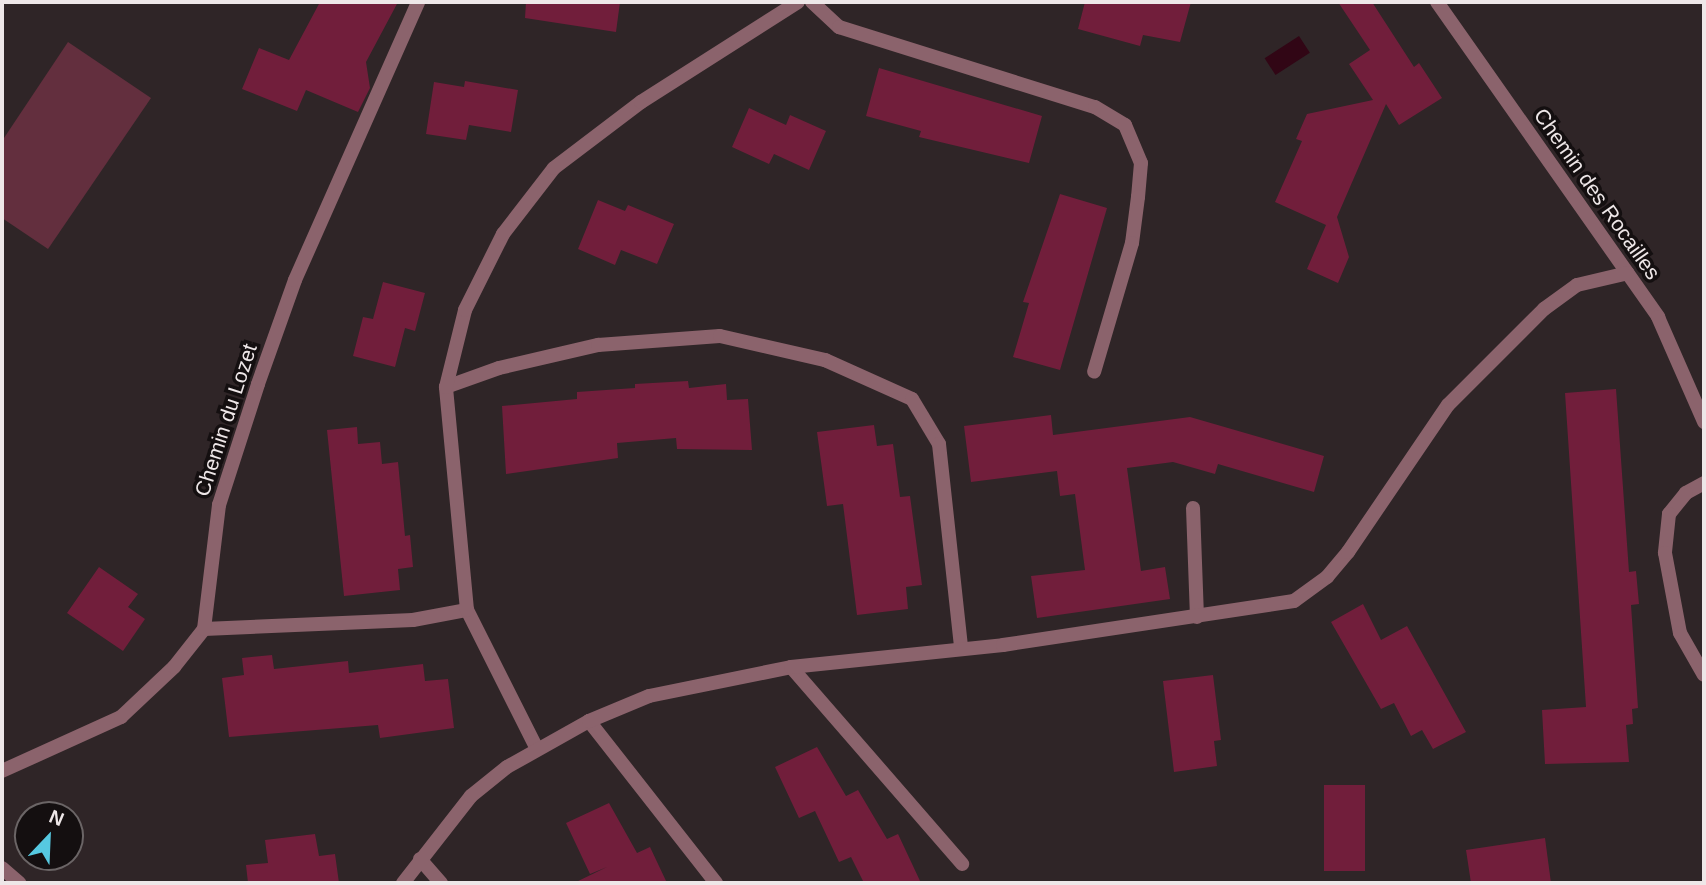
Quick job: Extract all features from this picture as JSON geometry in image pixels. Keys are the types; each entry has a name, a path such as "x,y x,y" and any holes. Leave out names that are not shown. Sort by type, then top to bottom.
{"street":[{"name":"Chemin du Lozet","path":"204,629 219,505 258,384 295,280 418,2"},
{"path":"537,749 467,610 446,387 465,310 503,234 554,168 641,102 797,2"},
{"path":"812,2 839,27 1083,103 1125,125 1141,163 1138,197 1132,243 1094,372"},
{"name":"Chemin des Rocailles","path":"1437,2 1658,317 1704,422"},
{"path":"403,883 471,796 537,749 589,721 649,696 791,667 1282,606 1315,586 1368,526 1420,440 1448,405 1544,309 1577,285 1628,273"},
{"path":"446,387 499,368 598,345 720,336 825,360 912,399 939,444 961,647"},
{"path":"1704,484 1686,493 1669,514 1665,553 1680,633 1704,675"},
{"path":"1193,508 1197,617"},
{"path":"2,771 121,717 174,667 204,629 413,620 467,610"},
{"path":"791,667 962,864"},
{"path":"589,721 716,883"},
{"path":"420,859 441,883"},
{"path":"2,868 19,883"}],"shaded area":[{"path":"1299,36 1310,53 1276,75 1265,58"},
{"path":"68,42 151,98 48,249 2,218 2,141"}],"building":[{"path":"320,2 398,2 366,62 370,88 358,112 306,90 297,111 242,89 259,48 289,60"},
{"path":"526,2 620,2 616,32 525,18"},
{"path":"1085,2 1191,2 1180,42 1143,35 1140,46 1078,29"},
{"path":"1338,2 1372,2 1414,67 1419,63 1442,98 1399,125 1386,104 1337,217 1349,257 1338,283 1307,269 1326,225 1275,202 1302,141 1296,139 1307,114 1373,100 1349,64 1370,50"},
{"path":"879,68 1042,116 1029,163 919,137 921,131 866,116"},
{"path":"465,81 518,90 511,132 469,125 466,140 426,134 434,82 464,87"},
{"path":"749,108 786,125 790,115 826,131 809,170 774,154 769,164 732,147"},
{"path":"1060,194 1107,208 1060,370 1013,357 1029,303 1023,302"},
{"path":"598,200 625,211 628,205 674,224 657,264 621,250 615,265 578,249"},
{"path":"383,282 425,293 415,331 405,328 395,367 353,356 363,317 373,319"},
{"path":"688,381 689,388 726,384 727,400 748,399 752,450 677,449 676,438 617,443 618,458 506,474 502,406 577,399 577,392 635,388 635,384"},
{"path":"1616,389 1629,572 1636,571 1639,604 1631,605 1638,708 1632,709 1633,724 1626,725 1629,762 1545,764 1542,710 1586,707 1565,393"},
{"path":"1051,415 1053,435 1190,417 1324,456 1314,492 1218,464 1215,474 1173,462 1127,468 1141,571 1165,567 1170,599 1037,618 1031,576 1085,570 1075,494 1060,496 1057,471 971,482 964,426"},
{"path":"874,425 877,446 893,444 900,497 910,496 922,585 906,587 908,609 857,615 843,504 827,506 817,432"},
{"path":"357,427 358,444 380,442 382,464 398,462 405,536 410,535 413,567 398,569 400,590 344,596 327,430"},
{"path":"99,567 138,594 128,607 145,619 123,651 67,613"},
{"path":"1363,604 1381,640 1407,626 1466,732 1433,749 1422,730 1411,736 1394,703 1381,709 1331,622"},
{"path":"272,655 274,669 348,661 349,673 423,664 425,681 448,679 454,728 380,738 378,725 229,737 222,678 244,675 242,658"},
{"path":"1213,675 1221,740 1214,741 1217,766 1174,772 1163,681"},
{"path":"817,747 846,796 858,790 887,839 898,834 921,883 864,883 851,857 839,862 815,811 799,818 775,767"},
{"path":"1324,785 1365,785 1365,871 1324,871"},
{"path":"609,803 637,853 650,847 667,883 574,883 607,867 590,874 566,823"},
{"path":"315,834 319,856 335,854 339,883 248,883 246,865 268,863 265,840"},
{"path":"1545,838 1551,883 1471,883 1466,850"}]}
